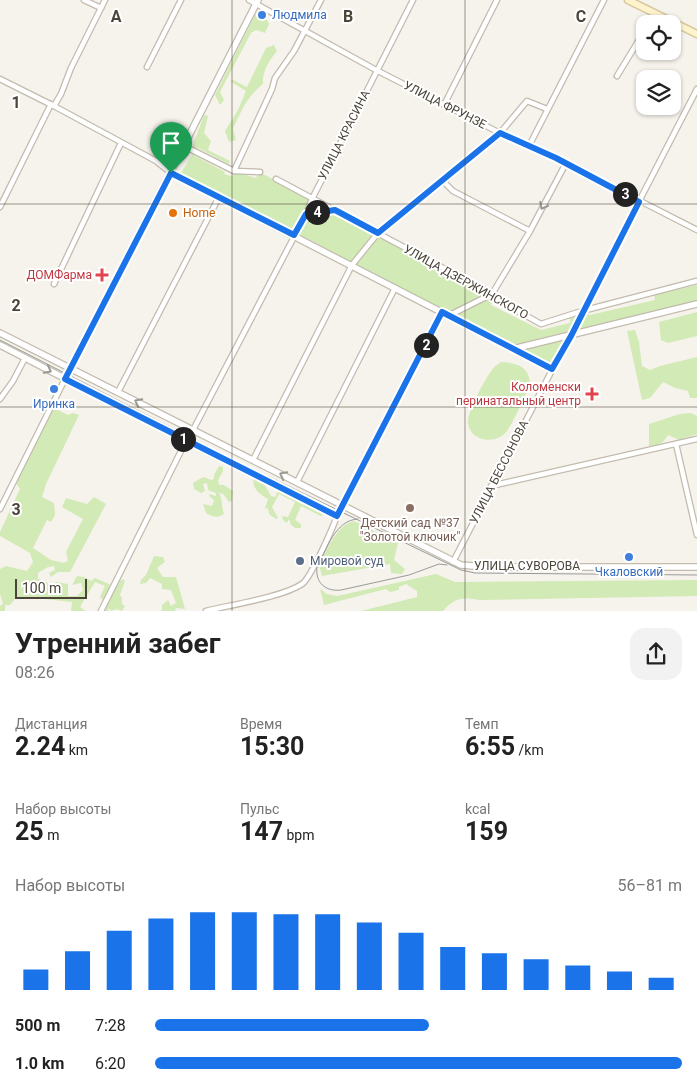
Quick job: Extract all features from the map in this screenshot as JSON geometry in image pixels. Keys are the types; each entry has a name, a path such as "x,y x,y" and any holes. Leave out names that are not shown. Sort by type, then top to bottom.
{"main road":[{"path":"628,0 697,34"}],"street":[{"path":"84,0 100,8"},
{"path":"0,207 53,105 62,94 71,68 105,0"},
{"path":"147,67 181,0"},
{"name":"УЛИЦА ФРУНЗЕ","path":"249,0 257,2 304,31 376,70 500,133 566,163 697,230"},
{"path":"234,172 272,89 275,78 294,51 321,0"},
{"name":"УЛИЦА КРАСИНА","path":"193,430 306,214 312,198 376,70 413,0"},
{"path":"444,104 497,0"},
{"path":"528,146 604,0"},
{"path":"0,509 257,2"},
{"path":"617,76 636,45"},
{"path":"0,79 53,105 162,164 171,173 552,369"},
{"name":"УЛИЦА БЕССОНОВА","path":"453,562 697,89"},
{"path":"253,460 352,265 378,233 500,133 527,101 547,109"},
{"path":"54,284 122,143"},
{"path":"184,146 234,172 260,172"},
{"path":"206,611 278,594 304,584 342,505 445,314 492,294 530,231 566,163"},
{"name":"УЛИЦА ДЗЕРЖИНСКОГО","path":"276,179 492,294 496,299 541,324 582,311 697,281"},
{"path":"443,181 452,190 530,231"},
{"path":"118,392 219,197"},
{"path":"306,214 335,210"},
{"path":"297,482 395,288"},
{"path":"513,349 697,304"},
{"name":"УЛИЦА СУВОРОВА","path":"0,333 453,562 466,566 486,567 697,567"},
{"path":"0,345 337,516"},
{"path":"0,399 13,381 25,358"},
{"path":"491,486 697,439"},
{"path":"101,611 186,441"},
{"path":"676,444 697,535"}],"green space":[{"path":"257,11 264,14 269,24 265,33 256,30 251,33 220,92 224,100 220,105 215,95"},
{"path":"274,45 277,51 265,70 263,84 245,105 233,129 236,140 229,142 225,131 238,110 246,91 230,81 233,80 247,87 266,48"},
{"path":"204,115 208,116 204,133 211,141 208,150 230,161 229,164 198,148 194,150 195,156 225,172 224,174 231,176 241,173 255,178 261,173 310,198 293,231 181,173 192,155 193,145"},
{"path":"328,213 349,221 487,292 450,313 298,234 303,223 309,217"},
{"path":"697,285 697,301 582,331 577,328 585,312 590,315 655,300 654,295"},
{"path":"489,298 492,302 491,305 541,330 570,323 570,318 575,317 570,331 515,345 508,344 454,316"},
{"path":"697,312 697,336 668,343 661,340 659,322"},
{"path":"635,330 639,342 642,366 650,370 697,357 697,398 690,398 688,391 675,388 663,382 650,398 642,400 627,331"},
{"path":"563,340 553,360 548,364 521,350"},
{"path":"501,362 513,363 522,367 528,374 530,385 507,431 503,435 491,440 479,438 470,429 468,418 485,381 493,369"},
{"path":"50,408 68,415 73,413 79,415 46,484 42,497 54,503 55,515 51,522 47,520 33,548 51,560 64,563 68,561 66,552 83,519 62,507 66,498 87,504 94,497 106,504 70,572 58,572 51,577 49,573 55,570 54,566 48,567 38,573 38,579 47,582 53,588 56,582 68,584 68,596 77,596 83,590 81,583 72,585 77,576 91,581 95,578 109,584 111,589 103,600 100,597 105,586 95,582 80,607 86,611 71,611 72,602 27,597 15,599 10,605 5,605 5,611 0,611 0,606 3,604 0,594 0,569 6,566 27,571 33,562 30,553 0,536 0,532 20,489 15,482"},
{"path":"691,413 697,416 697,434 679,440 668,435 660,444 649,446 649,424 680,414"},
{"path":"219,466 223,467 223,471 218,480 219,485 224,485 233,491 232,501 229,502 223,494 219,493 224,514 215,516 206,513 203,504 212,506 214,500 209,494 216,496 216,493 208,490 207,483 203,484 205,491 201,493 194,489 193,483 203,477 212,480"},
{"path":"254,476 256,476 259,483 263,482 271,496 275,497 278,491 284,491 328,512 321,516 301,506 295,520 301,524 301,528 295,528 291,525 289,519 287,523 283,520 282,516 288,517 295,502 279,494 272,507 278,518 276,519 269,514 268,508 265,509 268,499 259,493 255,487"},
{"path":"354,521 398,543 394,560 405,569 402,574 391,573 390,564 322,576 319,565 329,545 342,527"},
{"path":"154,556 163,557 165,562 157,568 163,577 176,577 185,609 176,608 175,611 160,611 162,610 162,605 168,600 171,606 176,603 171,590 162,589 162,584 150,578 146,583 140,584"},
{"path":"436,574 455,582 697,580 697,596 480,600 464,598 451,603 443,611 361,611 417,597 417,591 406,584 399,587 399,590 390,592 386,589 324,605 320,589 327,594 337,596"},
{"path":"123,579 125,581 120,595 122,604 125,606 122,611 117,609 111,611 110,608 108,611 104,611 120,581"}],"tram line":[{"path":"0,340 245,465 461,570 475,573 697,575"},
{"path":"358,519 343,524 328,544 317,567 319,581 326,588 341,590 409,575 439,564 447,565"}],"place":[{"name":"Людмила","path":"262,15"},
{"name":"Home","path":"173,213"},
{"name":"ДОМФарма","path":"102,275"},
{"name":"Иринка","path":"54,389"},
{"name":"Коломенски перинатальный центр","path":"592,394"},
{"name":"Детский сад №37 \"Золотой ключик\"","path":"410,508"},
{"name":"Чкаловский","path":"629,557"},
{"name":"Мировой суд","path":"300,561"}],"route":[{"path":"500,133 556,158 639,202 582,311 571,336 552,369 442,312 337,516 65,379 171,173 294,235 306,214 335,210 378,233 500,133"}]}
